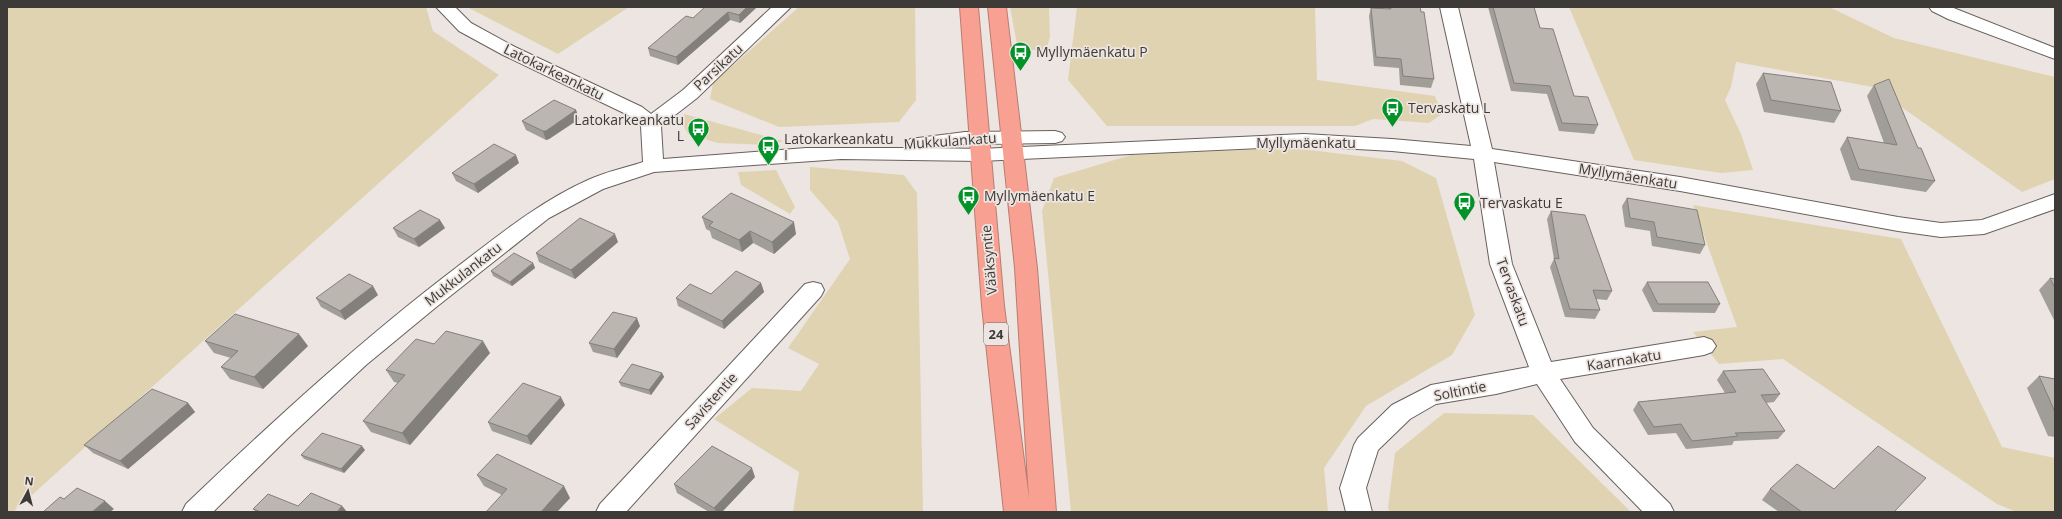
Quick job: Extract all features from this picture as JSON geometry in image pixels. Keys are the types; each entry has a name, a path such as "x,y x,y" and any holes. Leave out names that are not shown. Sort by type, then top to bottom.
{"highway":[{"name":"Vääksyntie","path":"969,7 993,306 1017,512"},
{"path":"997,7 1013,145 1033,356 1043,512"}],"street":[{"name":"Latokarkeankatu","path":"445,7 465,27 509,51 635,111 651,124"},
{"name":"Parsikatu","path":"651,124 690,94 782,7"},
{"name":"Tervaskatu","path":"1449,7 1483,154 1501,264 1543,373 1584,435 1661,512"},
{"path":"1938,7 1954,15 2055,54"},
{"path":"651,124 653,166"},
{"name":"Myllymäenkatu","path":"979,146 1194,145 1304,140 1392,145 1483,154 1680,184 1898,224 1941,230 1984,227 2055,201"},
{"name":"Mukkulankatu","path":"195,512 280,430 358,359 426,302 542,213 596,184 653,166 792,156 979,146"},
{"name":"Savistentie","path":"609,512 813,290"},
{"name":"Kaarnakatu","path":"1543,373 1704,346"},
{"name":"Soltintie","path":"1359,512 1353,488 1367,445 1401,412 1432,395 1496,384 1543,373"}],"shaded area":[{"path":"7,7 426,7 433,31 499,75 13,512 7,512"},
{"path":"467,7 629,7 558,54"},
{"path":"799,7 915,7 916,100 899,122 779,127 710,99 713,83"},
{"path":"1010,7 1049,7 1050,37 1046,50 1027,50 1017,44"},
{"path":"1077,7 1315,7 1317,80 1435,96 1442,114 1429,123 1373,119 1355,126 1107,126 1068,80"},
{"path":"1569,7 1829,7 1894,38 2055,77 2055,179 2022,192 1873,87 1736,62 1731,87 1725,100 1741,134 1753,170 1721,173 1634,160"},
{"path":"684,114 783,141 773,145 718,143 688,134 683,125"},
{"path":"1292,148 1402,161 1436,178 1475,315 1452,355 1366,406 1324,468 1328,512 1071,512 1042,211 1054,178 1131,155"},
{"path":"810,167 904,175 917,193 923,512 793,512 799,472 714,419 752,388 801,391 819,364 788,348 850,259 838,222 810,190"},
{"path":"776,170 795,207 790,214 741,185 738,172"},
{"path":"1693,205 1901,239 2002,447 2055,458 2055,512 2017,512 1997,504 1783,359 1719,364 1693,332 1737,327"},
{"path":"1444,413 1533,415 1631,512 1390,512 1388,508 1395,453"}],"building":[{"path":"705,7 747,7 739,15 728,12 676,57 648,48 686,16 693,18"},
{"path":"1390,7 1420,7 1421,12 1424,12 1434,79 1403,76 1401,59 1376,57 1371,8 1391,9"},
{"path":"1493,7 1534,7 1540,28 1553,29 1574,96 1588,97 1598,125 1562,123 1550,86 1514,83"},
{"path":"1763,73 1831,82 1841,111 1771,100"},
{"path":"1889,79 1918,148 1921,148 1935,181 1859,169 1847,137 1897,145 1874,85"},
{"path":"554,100 576,110 546,131 522,121"},
{"path":"494,144 516,155 474,184 452,173"},
{"path":"731,193 794,222 772,242 750,231 739,240 709,226 713,222 702,217"},
{"path":"1627,198 1697,210 1705,245 1657,237 1654,222 1630,218"},
{"path":"420,210 440,220 414,239 393,228"},
{"path":"1551,211 1585,215 1612,291 1593,290 1600,310 1570,309 1554,258 1559,259"},
{"path":"580,218 615,234 571,270 536,253"},
{"path":"514,253 533,263 510,282 491,271"},
{"path":"736,271 761,283 722,321 676,298 690,284 711,294"},
{"path":"349,274 373,286 340,311 316,298"},
{"path":"2050,278 2055,279 2055,288"},
{"path":"1647,282 1708,282 1720,304 1658,304"},
{"path":"613,312 637,318 614,349 589,343"},
{"path":"235,314 299,334 254,377 221,367 238,351 205,341"},
{"path":"446,331 483,341 402,433 363,421 405,375 386,370 416,339 434,344"},
{"path":"632,364 662,373 649,390 619,382"},
{"path":"1763,369 1780,394 1761,395 1785,431 1735,433 1738,436 1692,441 1681,424 1654,427 1638,402 1736,392 1723,371"},
{"path":"2039,376 2055,379 2055,412"},
{"path":"523,383 561,397 527,436 488,422"},
{"path":"152,389 188,403 120,461 84,445"},
{"path":"322,433 362,446 341,469 301,455"},
{"path":"712,446 752,468 714,508 674,484"},
{"path":"1878,446 1926,478 1894,512 1802,512 1770,489 1797,464 1834,489"},
{"path":"497,454 564,486 541,512 486,512 507,489 477,475"},
{"path":"77,488 105,501 92,512 43,512 60,497 64,499"},
{"path":"311,493 342,506 337,512 261,512 253,509 268,494 298,506"}],"place":[{"name":"Myllymäenkatu P","path":"1020,72"},
{"name":"Tervaskatu L","path":"1392,128"},
{"name":"Latokarkeankatu L","path":"699,148"},
{"name":"Latokarkeankatu I","path":"768,166"},
{"name":"Myllymäenkatu E","path":"968,216"},
{"name":"Tervaskatu E","path":"1465,222"}]}
